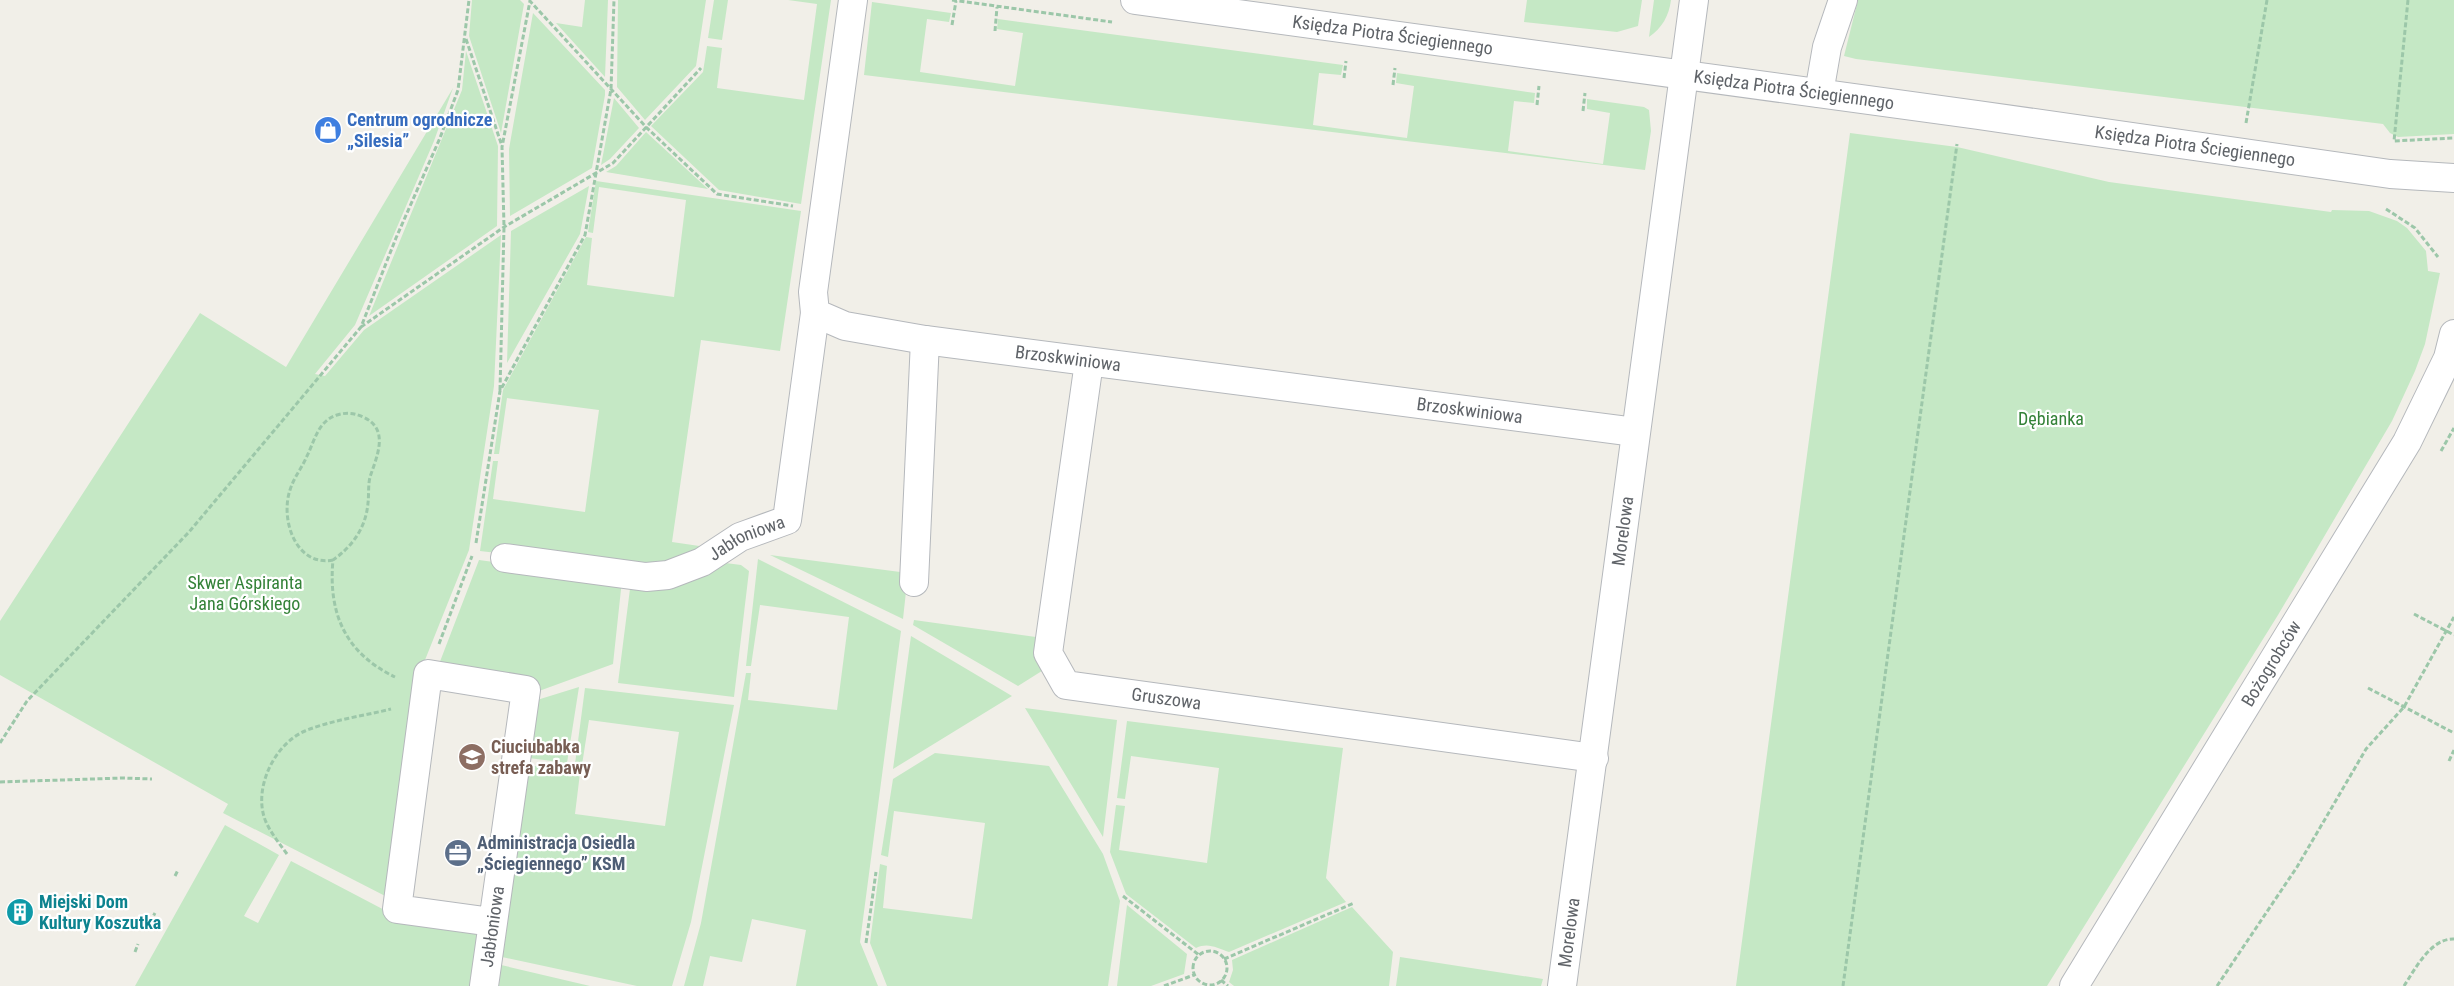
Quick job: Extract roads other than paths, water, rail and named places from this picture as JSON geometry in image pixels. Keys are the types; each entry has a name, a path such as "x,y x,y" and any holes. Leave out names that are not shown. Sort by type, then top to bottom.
{"street":[{"path":"815,313 813,292 854,0"},
{"name":"Księdza Piotra Ściegiennego","path":"1135,0 2390,174 2454,178"},
{"name":"Morelowa","path":"1562,986 1694,0"},
{"path":"1819,94 1827,47 1843,0"},
{"name":"Brzoskwiniowa","path":"815,313 845,326 925,340 1635,432"},
{"name":"Jabłoniowa","path":"505,558 646,578 668,574 702,562 740,537 787,520 815,313"},
{"name":"Bożogrobców","path":"2074,986 2407,442 2448,358 2454,334"},
{"path":"914,582 925,340"},
{"name":"Gruszowa","path":"1088,362 1048,653 1066,685 1594,758"},
{"name":"Jabłoniowa","path":"484,986 526,690 426,688 397,909 492,922"}],"place":[{"name":"Centrum ogrodnicze „Silesia”","path":"328,130"},
{"name":"Ciuciubabka strefa zabawy","path":"472,757"},
{"name":"Administracja Osiedla „Ściegiennego” KSM","path":"458,853"},
{"name":"Miejski Dom Kultury Koszutka","path":"20,912"}],"park label":[{"name":"Dębianka","path":"2051,419"},
{"name":"Skwer Aspiranta Jana Górskiego","path":"245,593"}]}
